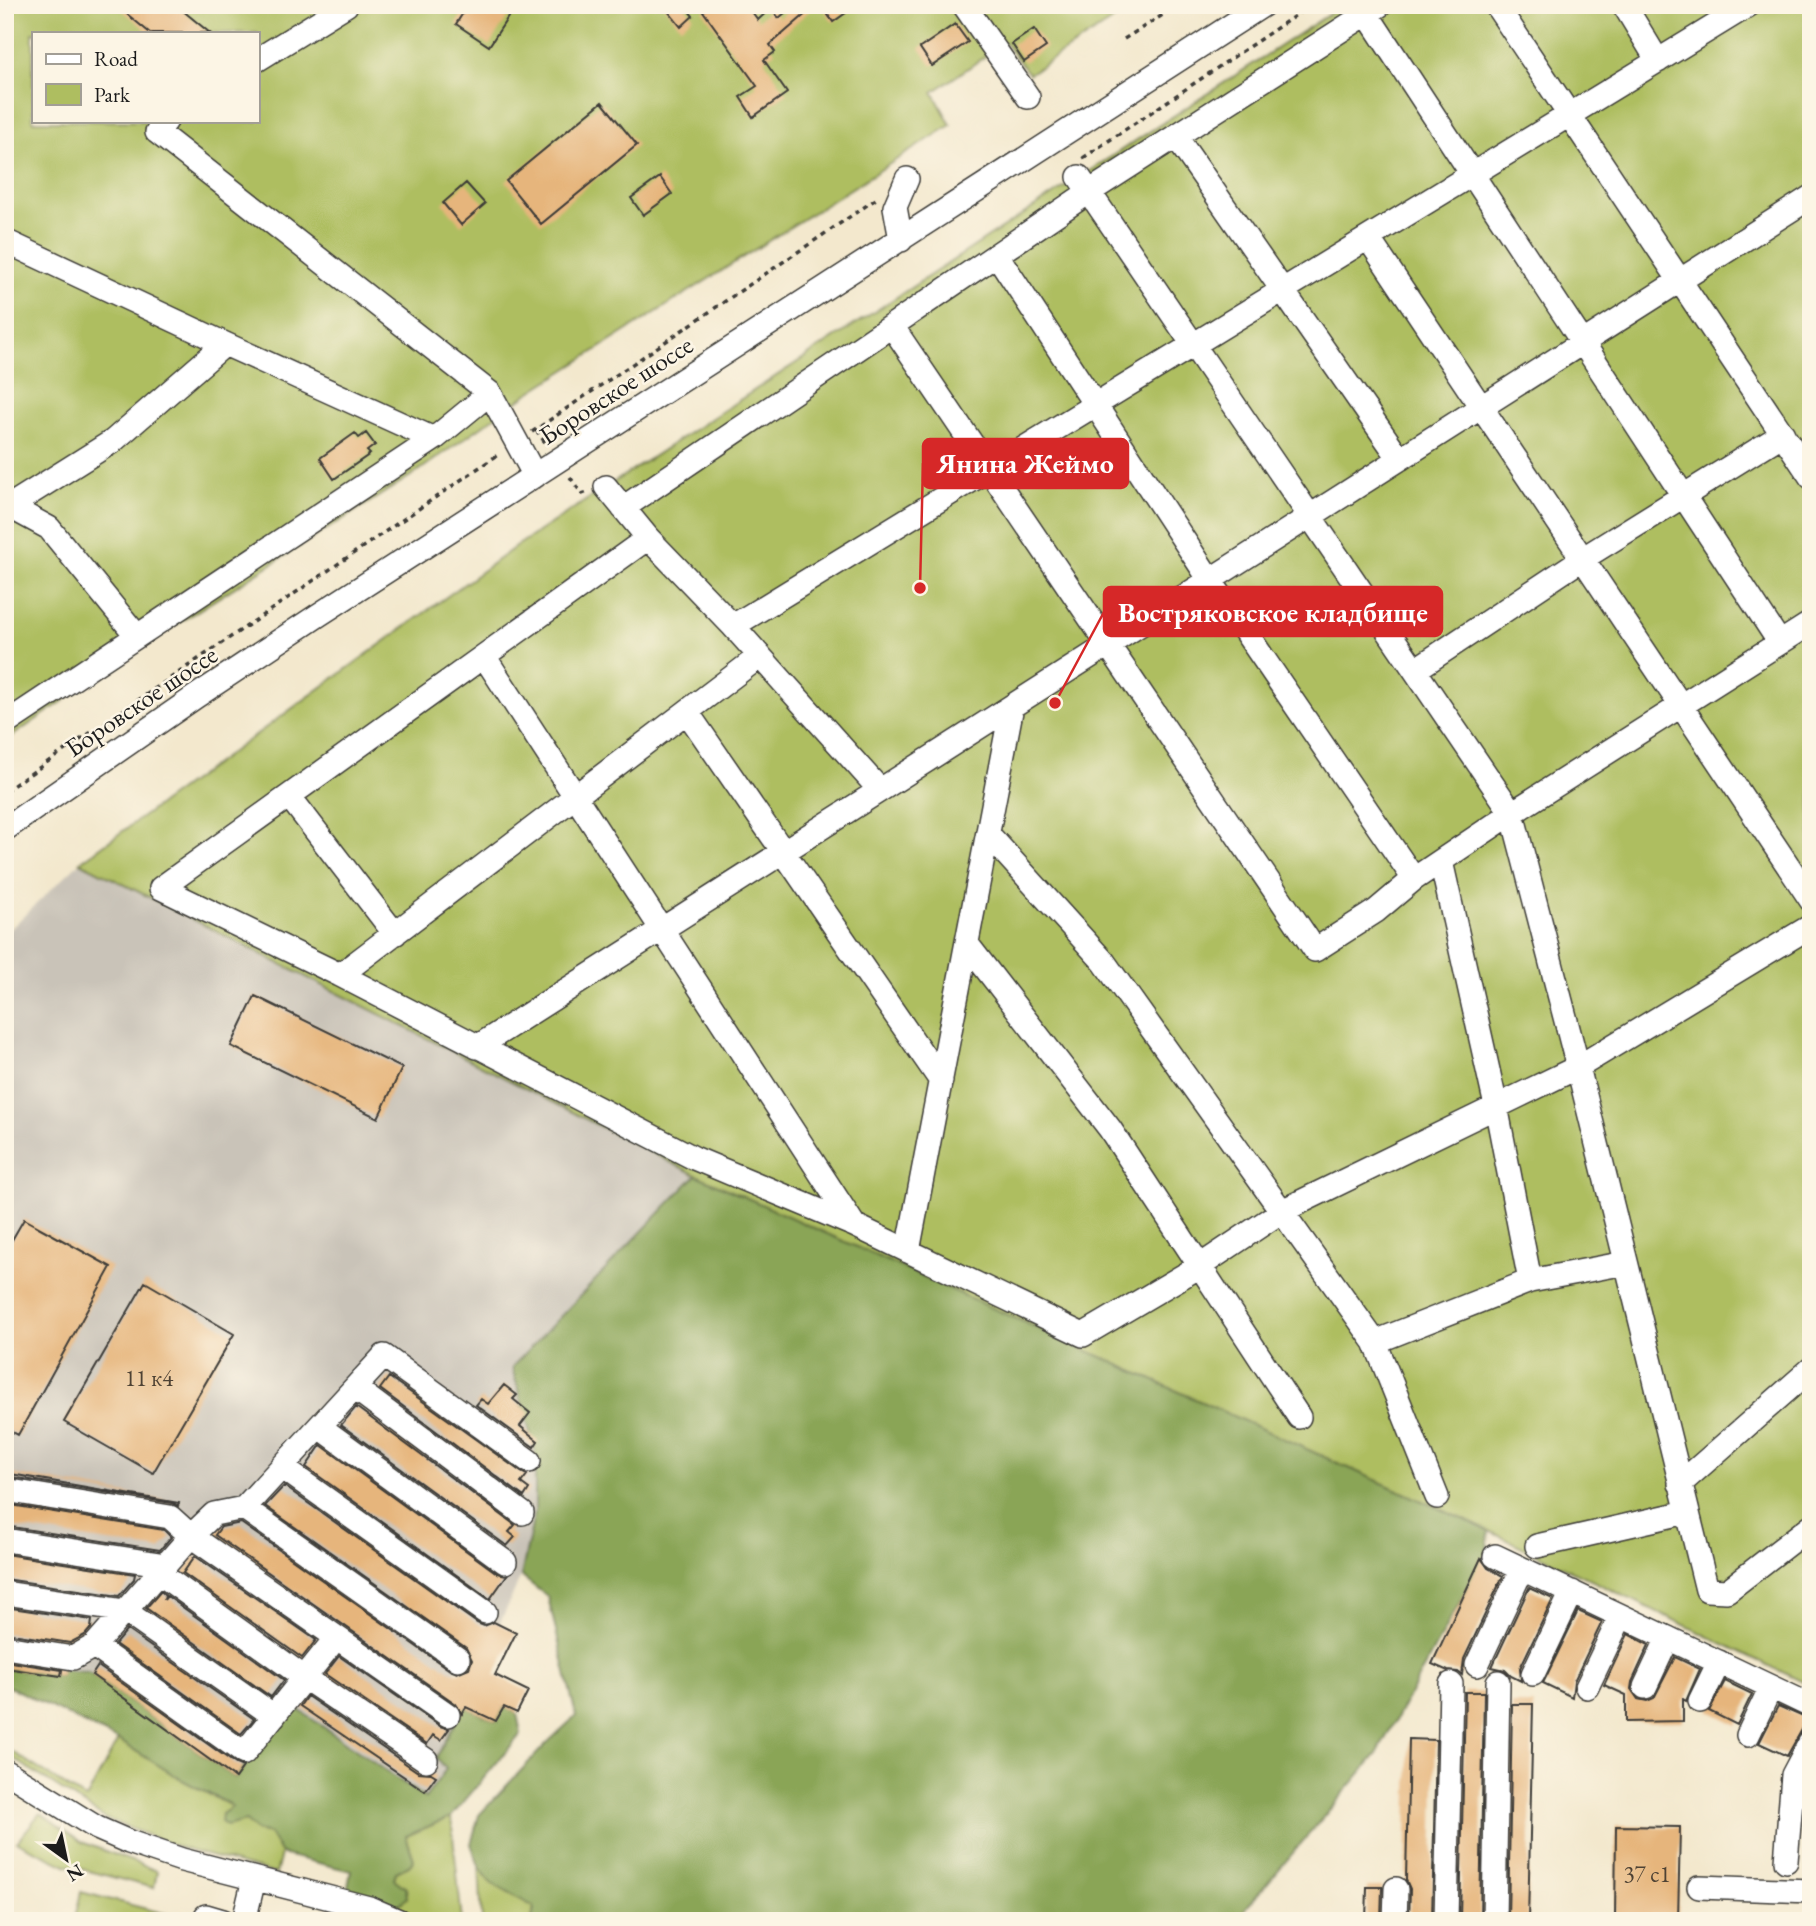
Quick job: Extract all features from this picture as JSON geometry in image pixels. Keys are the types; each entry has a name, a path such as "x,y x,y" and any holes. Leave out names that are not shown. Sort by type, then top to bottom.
{"street":[{"path":"259,59 346,5"},
{"path":"964,5 1028,97"},
{"name":"Боровское шоссе","path":"5,829 250,660 1263,5"},
{"path":"1496,5 1811,477"},
{"path":"1624,5 1658,61"},
{"path":"733,626 1749,5"},
{"path":"624,508 997,255 1083,176 1176,137 1373,9 1472,174 1780,643"},
{"path":"165,122 157,132 490,393 535,476"},
{"path":"1176,137 1400,459"},
{"path":"1083,176 1193,345 1512,813 1578,1067 1707,1590 1727,1591 1811,1526"},
{"path":"901,240 895,206 907,178"},
{"path":"477,1047 1811,197"},
{"path":"1368,238 1811,900"},
{"path":"5,241 435,439"},
{"path":"997,255 1210,580 1414,879"},
{"path":"892,326 1315,950 1376,911 1414,879 1512,813 1811,623"},
{"path":"7,506 113,441 225,344"},
{"path":"5,724 435,439 490,393"},
{"path":"1415,670 1582,559 1783,434"},
{"path":"606,487 648,538 733,626 880,790"},
{"path":"7,506 49,528 137,636"},
{"path":"648,538 161,888 340,975 694,1158 853,1225 1083,1335 1200,1266 1282,1211 1578,1067 1811,926"},
{"path":"484,656 853,1225"},
{"path":"340,975 760,656"},
{"path":"908,1251 1012,706"},
{"path":"687,712 941,1081"},
{"path":"289,796 395,934"},
{"path":"988,835 1104,962 1375,1342 1437,1497"},
{"path":"1441,861 1496,1107 1530,1281"},
{"path":"967,944 1110,1129 1300,1418"},
{"path":"1375,1342 1530,1281 1626,1263"},
{"path":"5,1647 73,1658 94,1646 191,1536 214,1514 244,1508 384,1356 529,1461"},
{"path":"1680,1484 1811,1369"},
{"path":"355,1388 522,1513"},
{"path":"320,1427 505,1562"},
{"path":"283,1468 485,1612"},
{"path":"5,1490 170,1517 191,1536 448,1715"},
{"path":"244,1508 458,1659"},
{"path":"1537,1546 1687,1512"},
{"path":"5,1540 162,1569 305,1678 426,1760"},
{"path":"1495,1556 1811,1706"},
{"path":"1477,1665 1522,1569"},
{"path":"1533,1674 1572,1592"},
{"path":"5,1593 125,1611 274,1716"},
{"path":"1587,1688 1621,1616"},
{"path":"94,1646 244,1753 336,1638"},
{"path":"1645,1687 1668,1639"},
{"path":"1700,1701 1718,1662"},
{"path":"1493,1921 1498,1682"},
{"path":"1446,1921 1451,1684"},
{"path":"1748,1735 1771,1687"},
{"path":"1786,1861 1793,1775 1811,1741"},
{"path":"5,1771 97,1828 129,1842 182,1860 369,1908 399,1921"},
{"path":"244,1921 254,1879"},
{"path":"1395,1921 1396,1888"},
{"path":"1699,1888 1811,1891"}],"path":[{"path":"1124,39 1179,5"},
{"path":"1083,176 1311,5"},
{"path":"5,791 907,178"}],"shaded area":[{"path":"80,862 696,1175 512,1367 535,1450 535,1511 521,1576 499,1625 491,1627 483,1624 477,1635 475,1660 464,1655 450,1682 471,1693 446,1769 426,1798 292,1706 235,1778 88,1672 61,1676 5,1668 5,934"}],"green space":[{"path":"5,5 1137,5 1029,74 1005,43 933,92 951,125 526,395 417,472 156,637 5,741"},
{"path":"1343,5 1811,5 1811,1686 1489,1531 696,1175 80,862 518,545"},
{"path":"696,1175 1489,1531 1487,1552 1377,1754 1235,1921 532,1921 534,1907 491,1883 479,1866 471,1844 479,1815 576,1716 548,1597 521,1576 535,1511 535,1450 512,1367"},
{"path":"5,1668 60,1676 62,1670 88,1672 235,1778 292,1705 425,1798 446,1769 436,1758 464,1706 496,1721 504,1707 517,1713 521,1734 451,1817 406,1836 414,1860 409,1866 396,1872 394,1879 406,1888 407,1898 396,1907 347,1891 351,1871 281,1854 269,1834 256,1831 246,1821 227,1826 221,1822 222,1814 232,1807 229,1804 182,1780 118,1740 5,1687"},
{"path":"118,1740 182,1780 233,1807 222,1814 237,1823 246,1820 256,1831 269,1833 281,1854 276,1874 184,1849 106,1819 5,1753 5,1747 86,1799"},
{"path":"40,1813 82,1842 157,1871 154,1888 66,1865 17,1842"},
{"path":"451,1817 462,1921 416,1921 404,1910 396,1907 407,1897 394,1879 396,1872 409,1866 414,1860 406,1836"},
{"path":"479,1866 491,1883 534,1907 532,1921 482,1921"},
{"path":"81,1892 186,1921 87,1921 75,1918"}],"building":[{"path":"116,5 176,5 209,32 149,32"},
{"path":"468,5 516,5 489,46 456,24"},
{"path":"663,5 684,5 693,16 681,27"},
{"path":"712,5 747,5 758,20 771,8 779,18 794,5 816,5 770,45 775,52 764,60 787,93 753,117 740,97 757,86 703,11"},
{"path":"821,5 857,5 833,22"},
{"path":"955,24 968,42 932,66 920,48"},
{"path":"1034,29 1046,47 1024,62 1012,44"},
{"path":"602,102 637,145 541,224 506,181"},
{"path":"660,177 672,194 643,215 631,198"},
{"path":"466,183 485,204 461,225 443,203"},
{"path":"355,433 359,438 366,433 375,445 367,451 370,454 334,479 320,458"},
{"path":"255,996 402,1068 378,1118 231,1046"},
{"path":"24,1219 111,1267 18,1435 5,1428 5,1252"},
{"path":"145,1282 234,1334 153,1473 64,1422"},
{"path":"389,1377 527,1475 521,1483 529,1489 524,1497 380,1389"},
{"path":"504,1385 517,1395 513,1399 530,1413 520,1426 538,1441 534,1447 476,1405 481,1399 488,1404"},
{"path":"356,1407 515,1525 509,1532 515,1537 507,1546 341,1425"},
{"path":"321,1445 497,1573 507,1575 490,1599 306,1467"},
{"path":"5,1473 179,1503 178,1506 5,1476"},
{"path":"284,1486 477,1623 484,1626 494,1622 516,1633 495,1675 528,1691 517,1713 504,1707 496,1721 466,1707 462,1714 456,1704 215,1535 221,1527 241,1523 450,1670 457,1673 469,1668 472,1660 466,1648 265,1506"},
{"path":"5,1504 164,1530 171,1537 160,1550 5,1526"},
{"path":"5,1554 135,1574 134,1579 119,1596 5,1579"},
{"path":"195,1556 316,1640 302,1658 183,1573"},
{"path":"1481,1558 1488,1568 1503,1576 1464,1659 1462,1675 1432,1664"},
{"path":"1529,1588 1553,1599 1520,1668 1521,1681 1505,1670 1492,1667"},
{"path":"161,1591 165,1595 164,1600 167,1596 284,1680 271,1697 146,1608"},
{"path":"5,1607 92,1620 91,1628 85,1635 70,1643 5,1633"},
{"path":"1578,1611 1602,1622 1574,1681 1572,1697 1543,1683"},
{"path":"127,1630 254,1719 241,1734 115,1644"},
{"path":"1628,1634 1649,1645 1632,1682 1631,1689 1638,1699 1647,1701 1654,1698 1675,1657 1700,1669 1686,1701 1683,1699 1683,1721 1626,1722 1626,1695 1604,1685"},
{"path":"339,1656 440,1726 449,1729 441,1740 433,1735 427,1744 325,1674"},
{"path":"5,1661 62,1670 61,1676 5,1668"},
{"path":"98,1666 243,1767 235,1778 92,1675"},
{"path":"1725,1681 1752,1694 1737,1725 1709,1711"},
{"path":"1465,1692 1484,1692 1480,1921 1460,1921"},
{"path":"307,1696 418,1772 436,1776 425,1791 300,1706"},
{"path":"1512,1704 1533,1704 1528,1921 1508,1921"},
{"path":"1778,1706 1808,1719 1787,1756 1759,1743"},
{"path":"1409,1739 1436,1740 1432,1921 1409,1921 1410,1889 1406,1880"},
{"path":"1616,1826 1680,1827 1678,1921 1615,1921"},
{"path":"1367,1887 1382,1887 1381,1921 1366,1921"}],"place":[{"name":"Янина Жеймо","path":"920,588"},
{"name":"Востряковское кладбище","path":"1055,703"}]}
